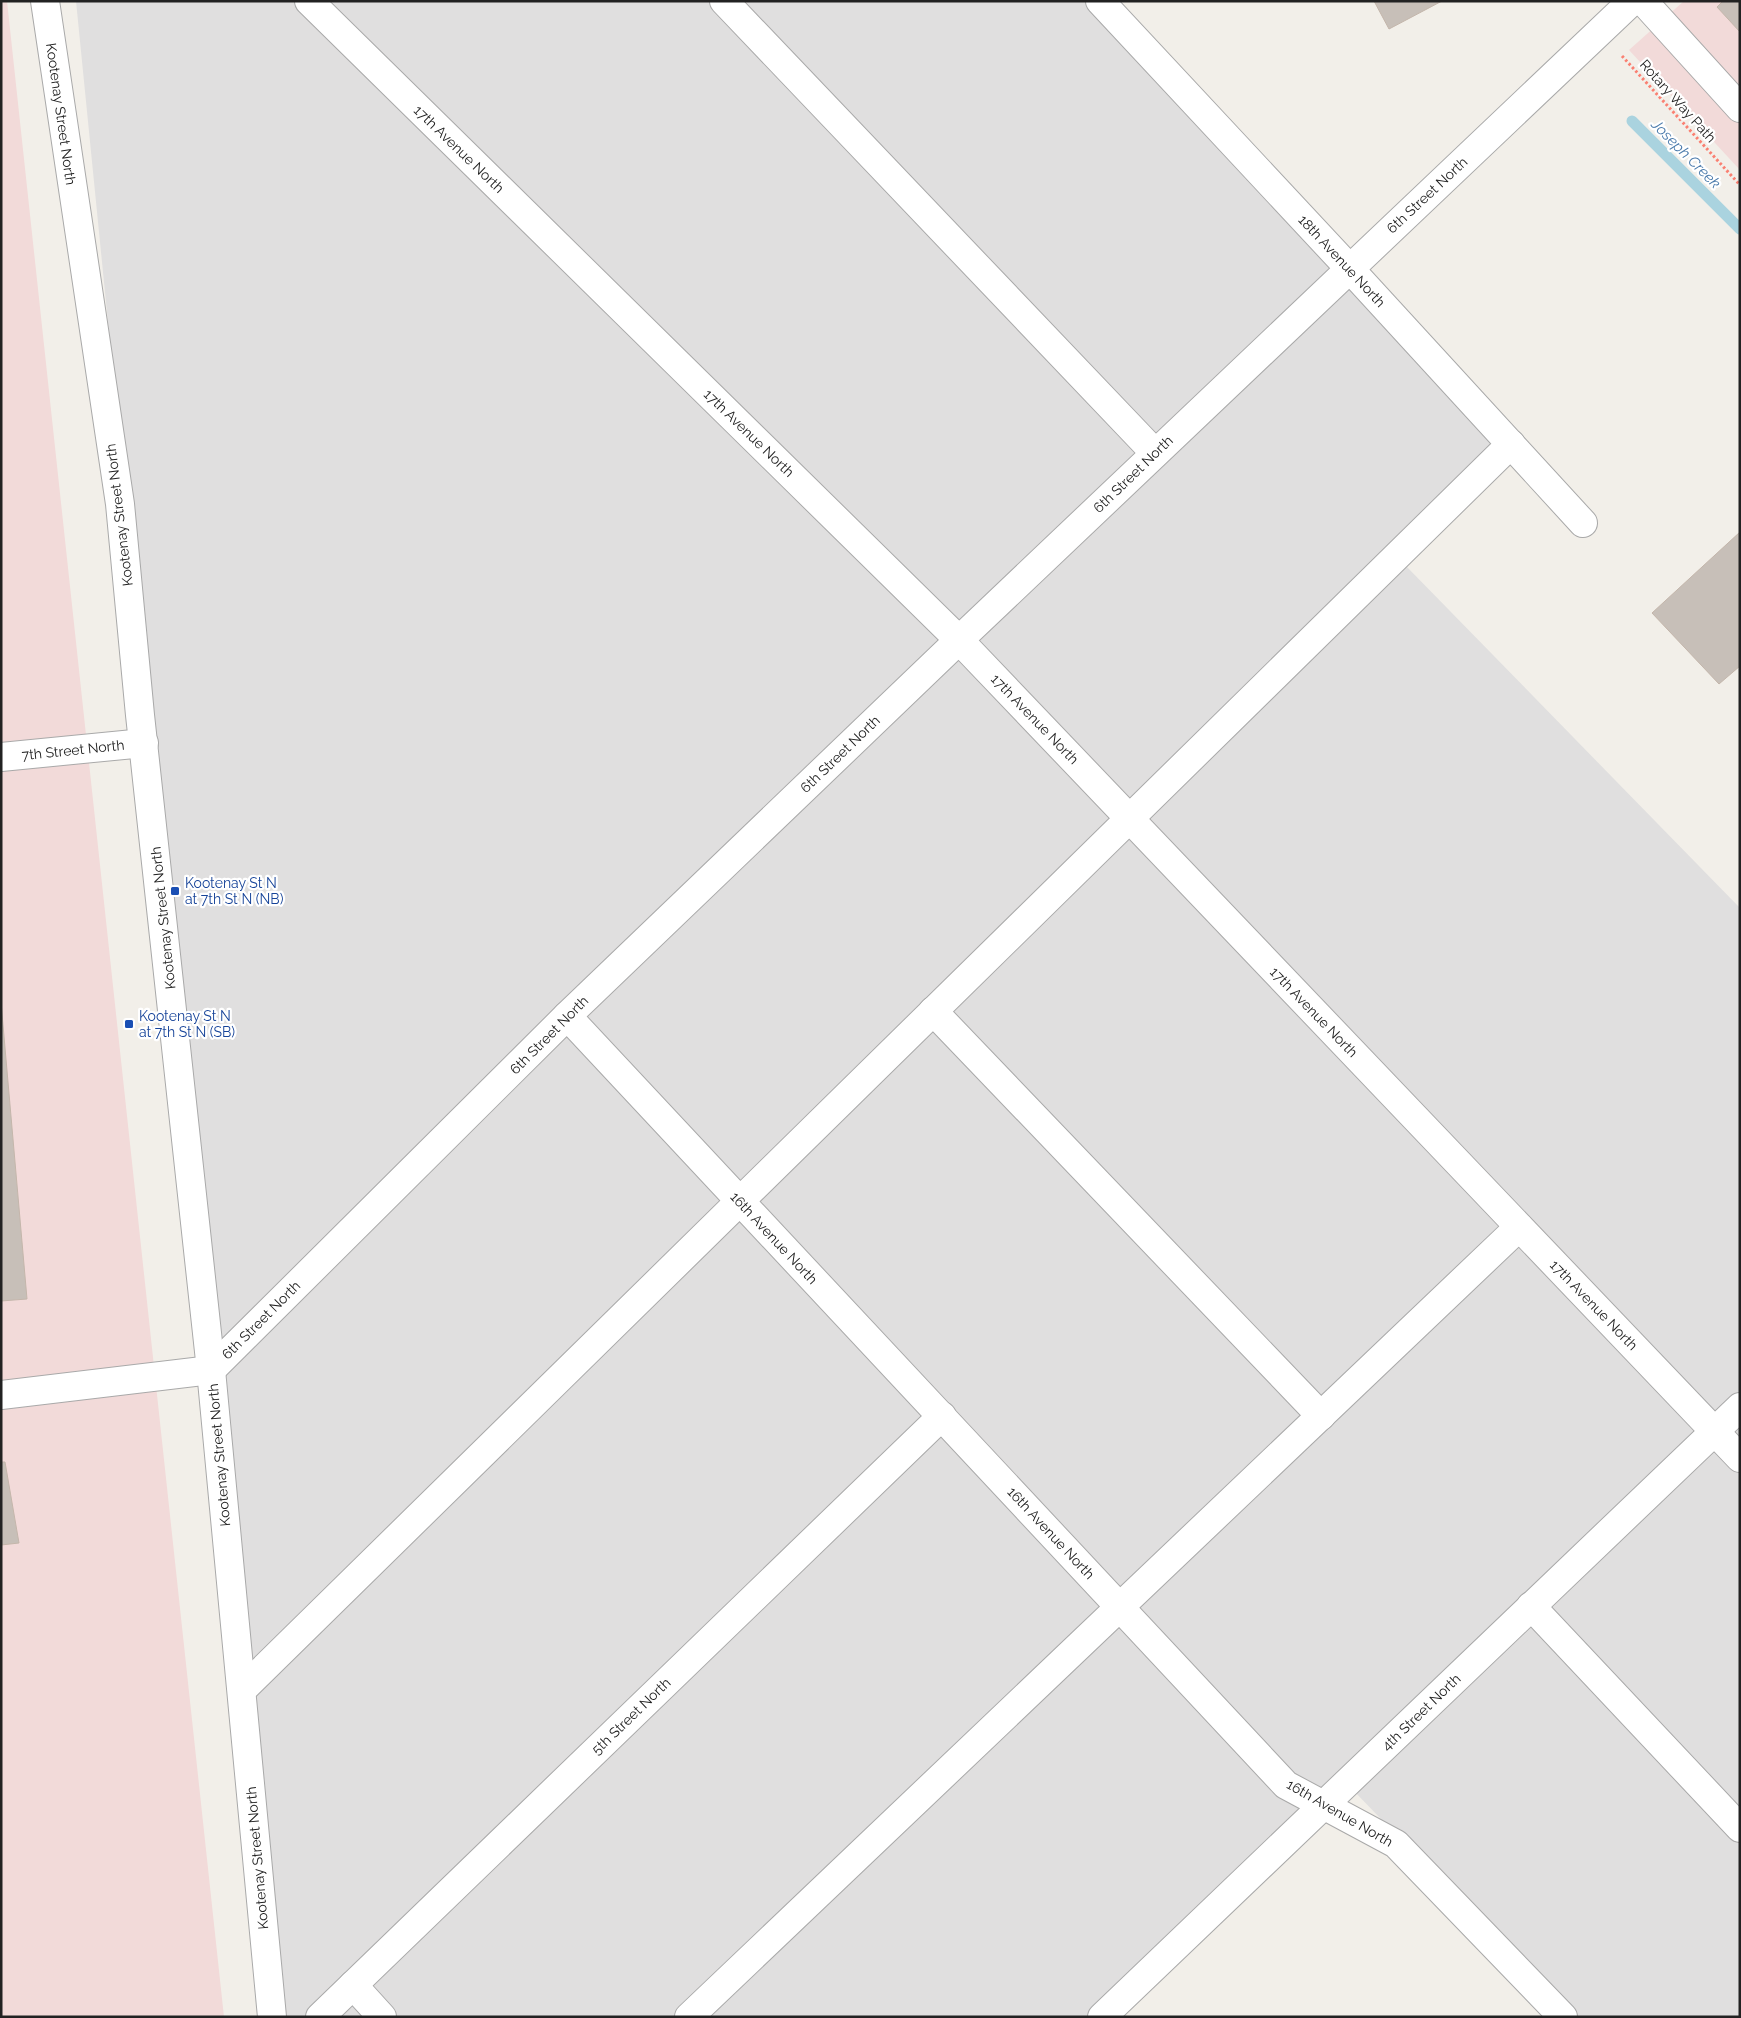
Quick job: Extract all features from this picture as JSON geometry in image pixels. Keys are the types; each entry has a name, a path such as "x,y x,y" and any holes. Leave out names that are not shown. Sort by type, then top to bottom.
{"street":[{"name":"Kootenay Street North","path":"44,1 120,504 211,1370 272,2017"},
{"name":"17th Avenue North","path":"309,1 959,640 1740,1458"},
{"path":"724,1 1155,453"},
{"name":"18th Avenue North","path":"1100,1 1583,523"},
{"name":"6th Street North","path":"1,1395 211,1370 567,1016 1155,453 1632,1"},
{"path":"1643,1 1740,108"},
{"path":"242,1690 1511,444"},
{"name":"7th Street North","path":"1,757 144,743"},
{"path":"933,1011 1321,1416"},
{"name":"16th Avenue North","path":"567,1016 1286,1784 1396,1844 1563,2017"},
{"path":"689,2017 1519,1227"},
{"name":"4th Street North","path":"1102,2017 1740,1407"},
{"name":"5th Street North","path":"320,2017 942,1416"},
{"path":"1531,1606 1740,1828"},
{"path":"353,1985 382,2017"}],"path":[{"name":"Rotary Way Path","path":"1600,31 1740,185"}],"shaded area":[{"path":"1,1 7,1 224,2017 1,2017"},
{"path":"76,1 1087,1 1517,457 1406,566 1740,908 1740,2017 1572,2017 1352,1789 1105,2017 274,2017"},
{"path":"1684,1 1740,1 1740,170 1629,50"}],"building":[{"path":"1374,1 1442,1 1389,29"},
{"path":"1723,1 1740,1 1740,32 1717,7"},
{"path":"1740,532 1740,666 1719,684 1652,613"},
{"path":"1,1002 27,1299 1,1301"},
{"path":"1,1462 5,1462 19,1543 1,1545"}],"waterway":[{"name":"Joseph Creek","path":"1632,121 1740,229"}],"place":[{"name":"Kootenay St N at 7th St N (NB)","path":"175,891"},
{"name":"Kootenay St N at 7th St N (SB)","path":"129,1024"}]}
